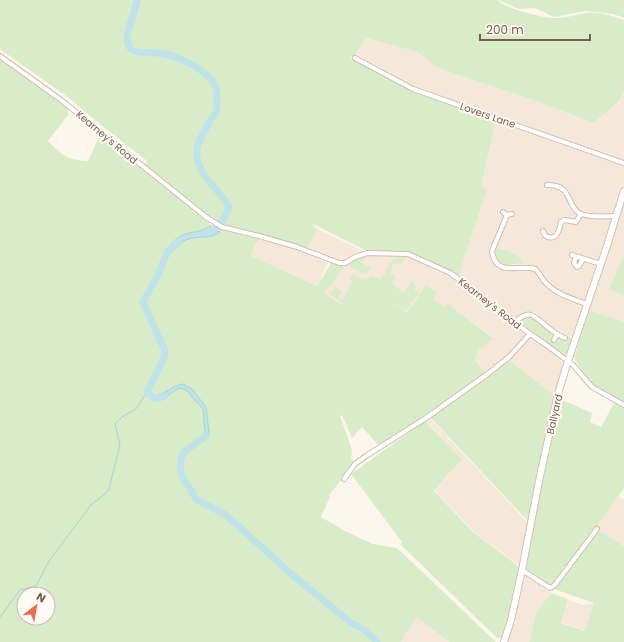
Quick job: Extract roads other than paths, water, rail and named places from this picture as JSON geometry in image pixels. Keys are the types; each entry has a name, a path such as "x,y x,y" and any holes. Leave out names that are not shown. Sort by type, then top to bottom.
{"street":[{"name":"Kearney's Road","path":"0,56 61,100 212,221 222,227 292,246 339,263 345,263 355,257 367,253 410,255 459,279 573,365 592,387 624,405"},
{"name":"Lovers Lane","path":"355,58 413,89 624,163"},
{"path":"548,184 564,190 573,206 581,214 586,216 616,216"},
{"name":"Ballyard","path":"504,642 511,620 522,570 558,394 586,304 623,195"},
{"path":"507,213 492,251 492,257 496,262 501,267 535,269 544,281 552,288 563,295 586,304"},
{"path":"543,231 548,237 554,238 558,234 561,222 564,220 576,222 581,214"},
{"path":"583,259 579,266 574,263 574,256 600,264"},
{"path":"515,322 522,316 531,314 564,338"},
{"path":"344,479 355,464 426,418 489,373 509,356 530,334"},
{"path":"554,340 557,334"},
{"path":"522,570 550,588 554,586 597,529"}],"water":[{"path":"210,226 220,232 209,237 192,238 186,240 175,249 170,246 175,240 184,234 200,231"},
{"path":"183,384 192,389 206,407 209,433 205,440 200,443 198,441 203,437 205,432 203,409 186,390 182,388 175,390 165,398 157,401 157,395"}],"waterway":[{"path":"137,0 127,39 130,48 137,52 170,55 185,61 200,70 215,85 217,99 216,112 199,142 197,147 197,157 200,168 229,207 221,222 215,229 208,233"},
{"path":"165,396 154,399 147,392 164,358 165,351 143,302 157,277 167,253 178,242"},
{"path":"0,617 20,590 36,586 49,561 91,505 109,489 120,445 115,424 122,417 136,409 147,392"},
{"path":"206,436 185,451 181,458 180,467 182,476 196,499 226,515 286,569"},
{"path":"290,573 350,622 366,631 377,642"}]}
